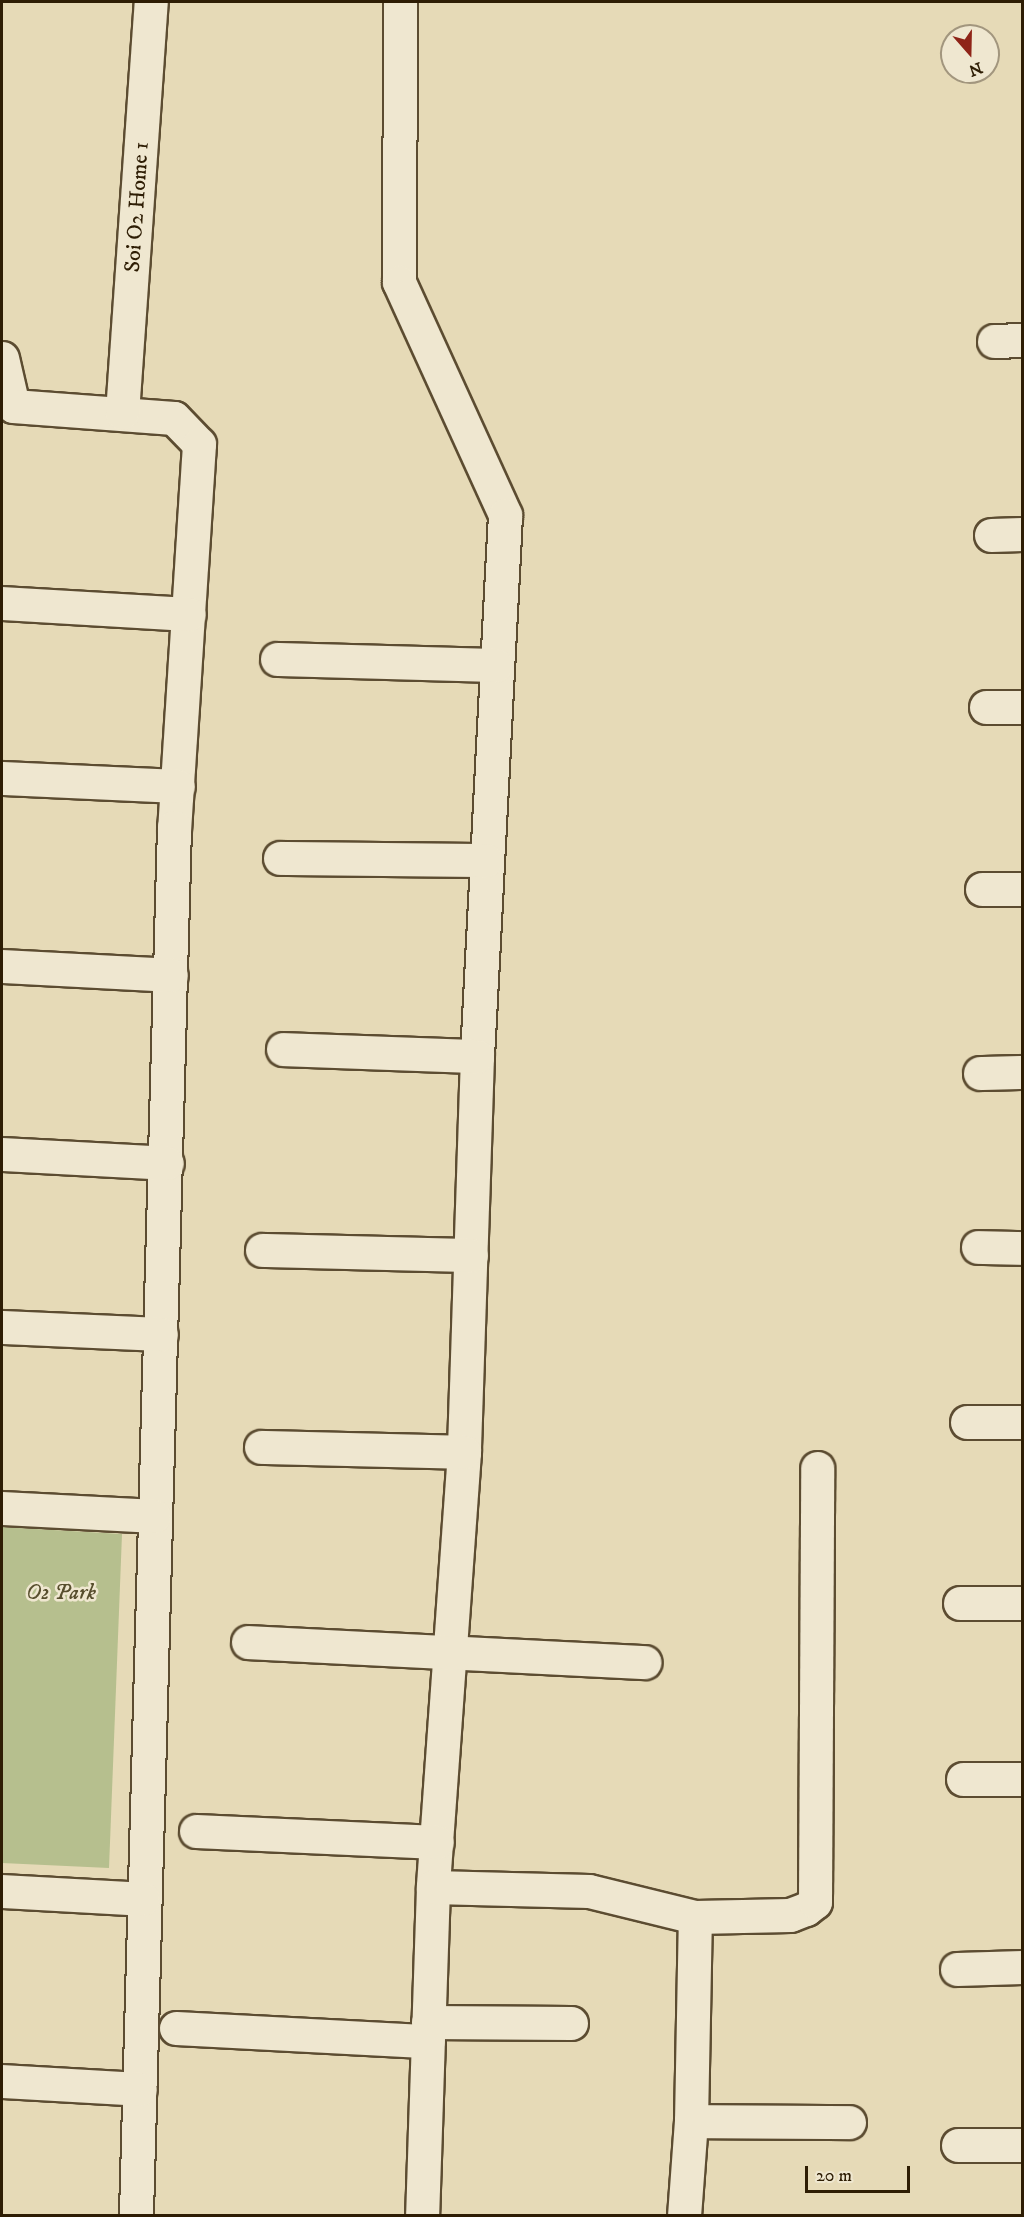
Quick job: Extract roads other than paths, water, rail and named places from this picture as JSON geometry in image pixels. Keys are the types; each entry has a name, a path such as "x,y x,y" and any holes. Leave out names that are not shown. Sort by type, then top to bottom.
{"street":[{"name":"Soi O2 Home 1","path":"122,413 151,2"},
{"path":"400,2 399,282 502,505 504,525 477,1056 464,1452 433,1887 422,2216"},
{"path":"2,358 7,406 174,418 199,444 178,786 171,975 143,1899 136,2216"},
{"path":"2,603 189,614"},
{"path":"277,659 496,665"},
{"path":"986,707 1023,707"},
{"path":"2,778 178,786"},
{"path":"280,858 486,860"},
{"path":"982,889 1023,889"},
{"path":"2,966 171,975"},
{"path":"283,1049 477,1056"},
{"path":"980,1073 1023,1072"},
{"path":"2,1154 167,1163"},
{"path":"978,1247 1023,1248"},
{"path":"262,1250 471,1255"},
{"path":"2,1327 161,1334"},
{"path":"967,1422 1023,1422"},
{"path":"261,1447 464,1452"},
{"path":"433,1887 589,1891 695,1917 790,1915 815,1902 817,1468"},
{"path":"2,1508 154,1516"},
{"path":"960,1603 1023,1603"},
{"path":"248,1642 644,1662"},
{"path":"963,1779 1023,1779"},
{"path":"196,1831 437,1842"},
{"path":"2,1891 143,1899"},
{"path":"684,2216 691,2121 695,1917"},
{"path":"957,1969 1023,1967"},
{"path":"176,2028 428,2032 571,2023"},
{"path":"2,2081 140,2089"},
{"path":"691,2121 849,2122"},
{"path":"958,2145 1023,2145"}],"park label":[{"name":"O2 Park","path":"61,1593"}]}
